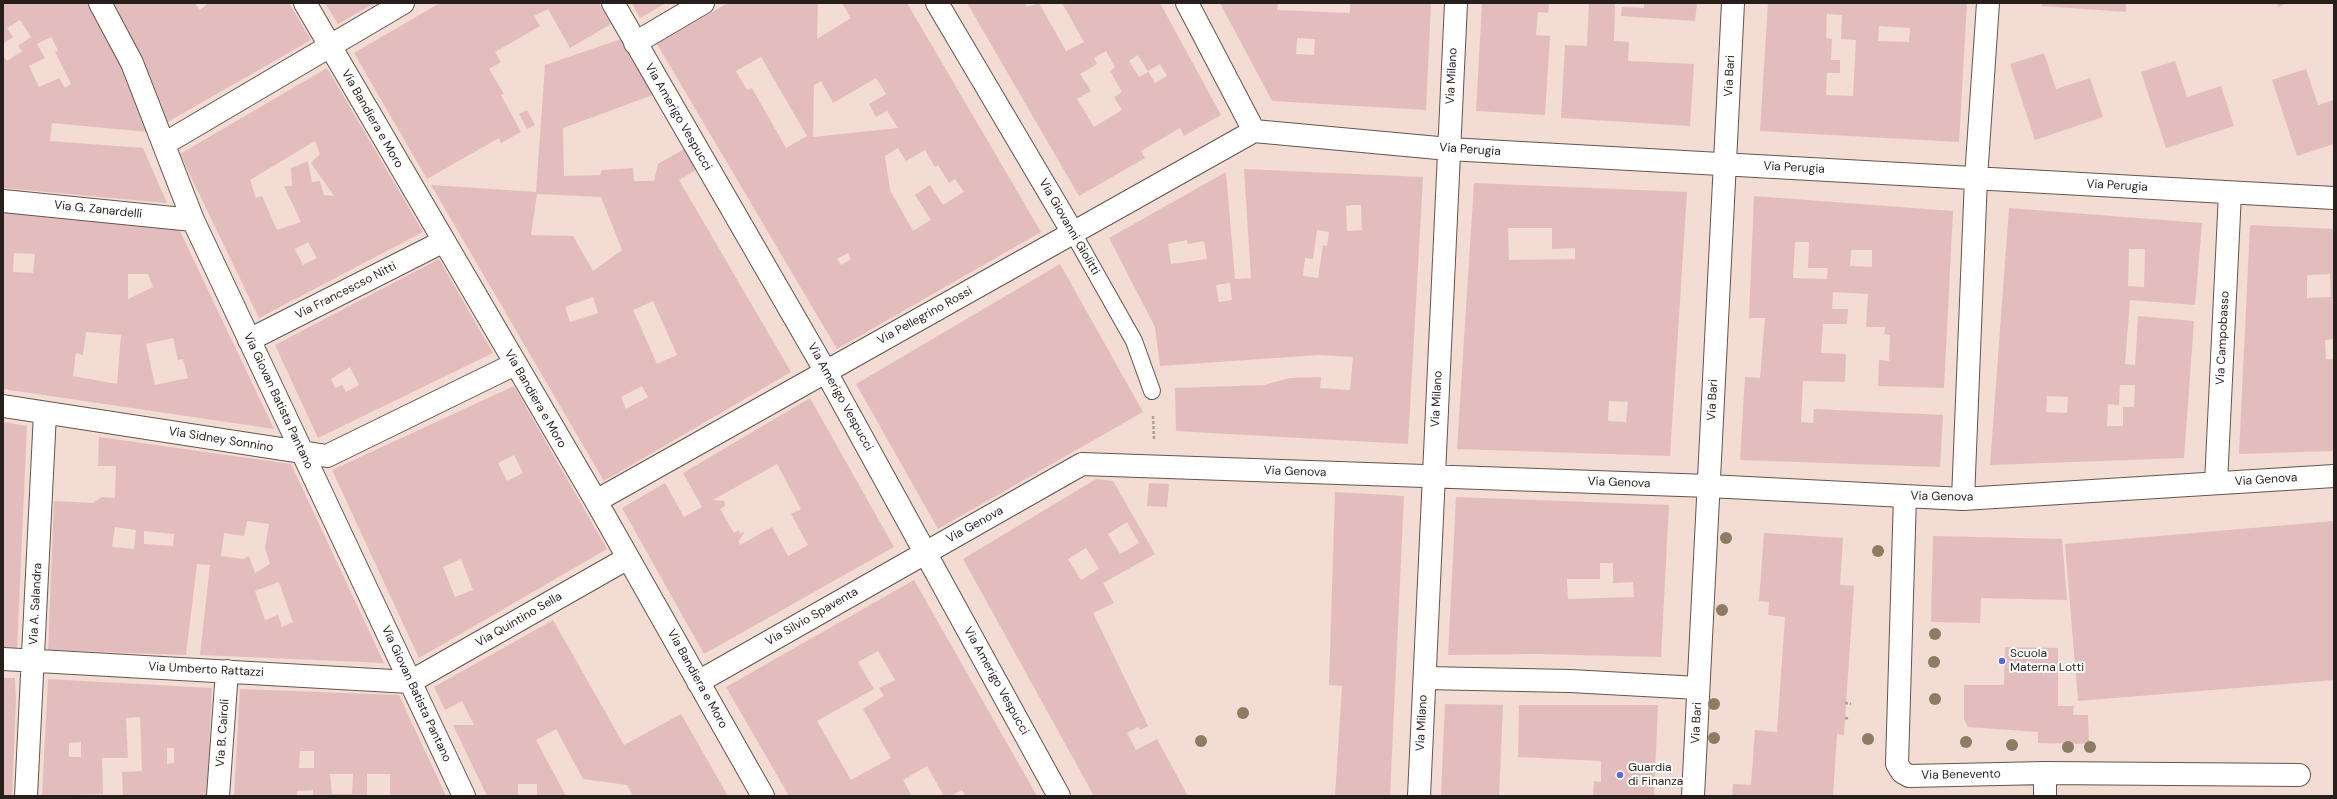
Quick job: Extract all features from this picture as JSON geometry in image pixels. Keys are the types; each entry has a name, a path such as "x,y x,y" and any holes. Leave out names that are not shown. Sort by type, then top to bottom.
{"street":[{"name":"Via Giovan Batista Pantano","path":"100,3 132,63 193,220 464,796"},
{"name":"Via Bandiera e Moro","path":"305,3 596,501 763,796"},
{"path":"164,144 403,3"},
{"name":"Via Amerigo Vespucci","path":"613,3 826,372 1059,796"},
{"path":"635,43 703,3"},
{"name":"Via Giovanni Giolitti","path":"937,3 1073,233"},
{"path":"1187,3 1254,131"},
{"name":"Via Milano","path":"1419,796 1456,3"},
{"name":"Via Bari","path":"1693,796 1733,3"},
{"path":"1963,499 1976,178 1988,3"},
{"name":"Via Pellegrino Rossi","path":"596,501 1254,131"},
{"name":"Via Perugia","path":"1254,131 1448,149 2334,198"},
{"name":"Via Campobasso","path":"2216,483 2230,193"},
{"name":"Via G. Zanardelli","path":"3,201 193,220"},
{"name":"Via Francescso Nitti","path":"249,340 444,241"},
{"name":"Via Sidney Sonnino","path":"3,406 328,456 515,364"},
{"name":"Via A. Salandra","path":"26,796 45,413"},
{"name":"Via Genova","path":"926,552 1082,464 1709,486 1963,499 2334,476"},
{"name":"Via Benevento","path":"1905,496 1897,764 1899,768 1909,776 2045,773 2299,775"},
{"name":"Via Silvio Spaventa","path":"698,682 926,552"},
{"name":"Via Quintino Sella","path":"410,682 628,558"},
{"name":"Via Umberto Rattazzi","path":"3,659 410,682"},
{"name":"Via B. Cairoli","path":"218,796 227,671"},
{"path":"1424,678 1570,681 1698,688"},
{"path":"2045,773 2045,796"}],"lane":[{"name":"Via Giovanni Giolitti","path":"1073,233 1134,341 1152,391"}],"path":[{"path":"1152,391 1154,467"},
{"path":"1845,703 1851,704"},
{"path":"1845,718 1850,718"}],"building":[{"path":"3,3 90,3 126,68 148,132 52,123 50,141 143,148 167,203 3,188 3,56 7,61 22,51 18,46 31,37 20,20 7,28 13,37 3,44","holes":["51,37 58,50 55,52 71,84 65,88 59,78 39,87 29,66 45,58 37,44"]},
{"path":"112,3 195,3 200,10 208,3 289,3 311,40 166,123 141,57"},
{"path":"325,3 375,3 338,24"},
{"path":"440,3 599,3 611,24 570,48 548,9 534,16 540,26 495,52 501,62 489,69 504,94 501,95 521,132 501,143 499,138 427,179 354,53"},
{"path":"632,3 666,3 640,18"},
{"path":"728,3 818,3 817,39 851,18 842,3 907,3 1041,232 837,349 657,44","holes":["761,57 807,136 786,148 752,88 747,90 736,71","876,78 886,94 869,104 876,117 887,111 898,128 813,137 814,85 821,81 833,103","898,148 906,161 925,150 935,167 938,165 949,183 955,179 964,192 943,205 930,185 915,195 931,220 913,231 890,190 885,156","848,253 851,259 841,265 837,259"]},
{"path":"967,3 1025,3 1027,7 1039,3 1066,51 1084,42 1062,3 1160,3 1221,115 1184,136 1180,128 1141,151 1145,158 1079,196","holes":["1106,51 1115,67 1110,71 1122,92 1114,97 1122,110 1094,127 1077,99 1091,91 1080,74 1097,64 1094,58","1138,55 1148,72 1139,77 1129,61","1160,64 1167,76 1155,83 1148,71"]},
{"path":"1220,3 1278,3 1277,10 1350,13 1350,3 1431,3 1426,110 1272,101","holes":["1297,38 1315,39 1314,55 1296,54"]},
{"path":"1482,3 1549,3 1548,13 1538,12 1536,35 1550,36 1545,115 1476,111"},
{"path":"1589,3 1615,3 1614,41 1629,42 1628,61 1694,64 1690,126 1561,118 1565,45 1587,46"},
{"path":"1644,3 1697,3 1695,21 1621,16 1622,7 1644,8"},
{"path":"1768,3 1967,3 1959,142 1760,131","holes":["1827,14 1842,15 1841,39 1856,40 1853,96 1826,95 1827,73 1840,73 1840,60 1831,60 1832,39 1826,38","1879,26 1910,28 1909,42 1878,41"]},
{"path":"2042,3 2126,3 2126,12 2042,6"},
{"path":"2277,3 2287,3 2278,7"},
{"path":"621,39 653,95 563,128 564,176 600,175 602,170 633,168 634,181 654,181 658,164 684,149 696,170 679,180 791,372 604,481 431,185 536,192 545,65","holes":["537,194 601,197 622,250 593,271 573,236 531,235","593,297 598,313 570,322 565,307","653,301 677,355 657,364 633,310","642,386 648,397 626,409 621,397"]},
{"path":"2044,53 2056,89 2090,78 2103,117 2035,140 2010,64"},
{"path":"2175,61 2187,97 2221,86 2234,126 2166,148 2141,72"},
{"path":"327,68 423,232 259,318 180,154","holes":["315,141 320,154 311,163 334,196 324,195 320,181 312,182 308,161 291,168 292,186 284,186 301,222 277,230 262,196 256,198 250,180","308,242 317,258 303,265 295,249"]},
{"path":"2306,69 2318,105 2334,100 2334,144 2297,156 2272,80"},
{"path":"527,110 535,125 527,129 519,114"},
{"path":"1244,169 1423,177 1408,444 1176,431 1175,388 1264,385 1290,378 1321,377 1320,388 1350,390 1353,357 1319,355 1160,366 1155,327 1109,238 1226,172 1235,279 1251,278","holes":["1361,205 1362,230 1347,231 1346,206","1317,230 1329,232 1327,246 1323,245 1318,278 1303,276 1305,258 1313,259","1187,240 1188,244 1204,241 1207,259 1171,264 1168,244","1230,283 1232,300 1219,302 1216,285"]},
{"path":"1474,183 1687,192 1670,456 1457,449","holes":["1508,228 1552,228 1552,249 1575,248 1575,259 1509,260","1609,401 1628,402 1626,422 1608,421"]},
{"path":"1754,196 1953,211 1944,388 1878,386 1879,360 1889,361 1890,335 1884,334 1885,327 1866,327 1868,294 1833,292 1832,309 1848,309 1847,324 1823,324 1821,353 1846,354 1845,382 1803,381 1801,422 1813,423 1814,409 1943,415 1940,467 1740,460 1745,377 1760,378 1765,318 1749,318","holes":["1795,242 1809,242 1808,268 1828,268 1827,279 1793,278","1851,250 1872,250 1872,267 1850,266"]},
{"path":"2009,208 2202,223 2195,305 2130,300 2125,364 2135,365 2138,316 2194,321 2184,458 1990,465","holes":["2129,249 2145,249 2144,287 2128,286","2120,385 2135,385 2134,407 2123,407 2123,426 2107,426 2108,404 2119,405","2047,396 2068,397 2067,413 2046,412"]},
{"path":"3,211 179,229 274,429 3,389","holes":["14,253 35,254 33,273 13,272","128,274 148,274 153,287 128,299","86,332 121,335 117,384 73,376 76,353 83,355","173,338 178,360 183,359 188,378 155,385 146,344"]},
{"path":"2250,225 2334,229 2334,339 2325,340 2326,359 2334,359 2334,451 2239,454","holes":["2330,274 2331,297 2307,298 2307,275"]},
{"path":"439,259 493,353 318,438 275,345","holes":["350,367 359,385 346,392 342,385 335,388 331,379"]},
{"path":"1060,264 1143,412 938,529 856,384"},
{"path":"514,386 607,549 419,658 332,470","holes":["514,455 523,473 507,481 498,463","461,559 473,590 455,597 443,567"]},
{"path":"810,398 894,547 704,654 622,508 665,483 684,517 702,507 683,473","holes":["777,464 801,509 791,514 808,545 788,556 772,527 740,545 739,541 745,531 740,534 739,530 734,533 720,509 725,506 724,501 713,500"]},
{"path":"3,422 27,426 17,650 3,649"},
{"path":"99,437 291,464 384,663 200,655 210,565 197,564 186,655 48,650 54,501 93,503 102,497 115,498 116,466 98,466","holes":["247,521 269,524 265,548 270,564 255,573 249,556 243,559 221,556 224,533 244,536","115,527 136,530 134,549 112,547","144,531 174,534 173,546 144,544","279,582 293,622 282,627 278,615 265,620 255,591"]},
{"path":"1096,479 1113,481 1155,554 1103,583 1114,603 1093,613 1148,726 1140,730 1138,727 1127,733 1136,750 1157,739 1188,796 1094,796 963,559","holes":["1127,522 1139,543 1120,554 1108,534","1086,548 1099,569 1081,580 1068,559"]},
{"path":"1149,483 1169,484 1167,507 1147,506"},
{"path":"1335,492 1404,496 1390,796 1335,796 1342,686 1329,685"},
{"path":"1456,497 1669,505 1661,657 1536,654 1448,655","holes":["1600,563 1613,563 1613,583 1633,582 1634,597 1568,599 1567,579 1600,579"]},
{"path":"2334,521 2334,680 2078,701 2065,544"},
{"path":"1764,533 1843,538 1840,585 1854,586 1844,735 1837,734 1833,796 1732,796 1733,784 1751,785 1755,730 1777,732 1785,617 1768,615 1769,602 1759,601"},
{"path":"1933,536 2062,539 2067,600 1981,598 1980,623 1931,622"},
{"path":"914,580 1037,796 966,796 962,790 951,796 944,796 927,766 903,780 912,796 789,796 726,687","holes":["878,651 895,680 879,688 884,696 863,709 891,758 851,780 817,721 874,689 858,662"]},
{"path":"553,620 624,745 681,714 728,796 633,796 627,785 583,779 556,729 536,740 566,796 537,796 537,784 518,784 518,796 487,796 453,725 474,725 462,701 445,710 434,687"},
{"path":"2005,647 2058,648 2058,706 2074,706 2073,715 2088,715 2089,744 2038,743 2038,732 1968,727 1964,719 1964,685 2004,685"},
{"path":"3,678 15,678 16,701 12,796 3,796"},
{"path":"48,679 212,688 207,796 123,796 122,772 142,771 140,717 126,718 128,758 102,758 103,794 42,796","holes":["81,742 81,757 69,757 69,743","167,748 174,748 174,763 167,764"]},
{"path":"240,689 399,695 446,796 390,796 390,774 367,774 367,796 313,796 313,790 297,791 297,796 234,796","holes":["300,751 314,751 314,768 299,768","330,774 353,774 352,794 332,794"]},
{"path":"1445,704 1503,705 1499,796 1441,796"},
{"path":"1519,705 1658,705 1654,796 1593,796 1594,781 1601,782 1601,761 1518,757"}],"place":[{"name":"Scuola Materna Lotti","path":"2002,661"},
{"name":"Guardia di Finanza","path":"1620,775"}]}
